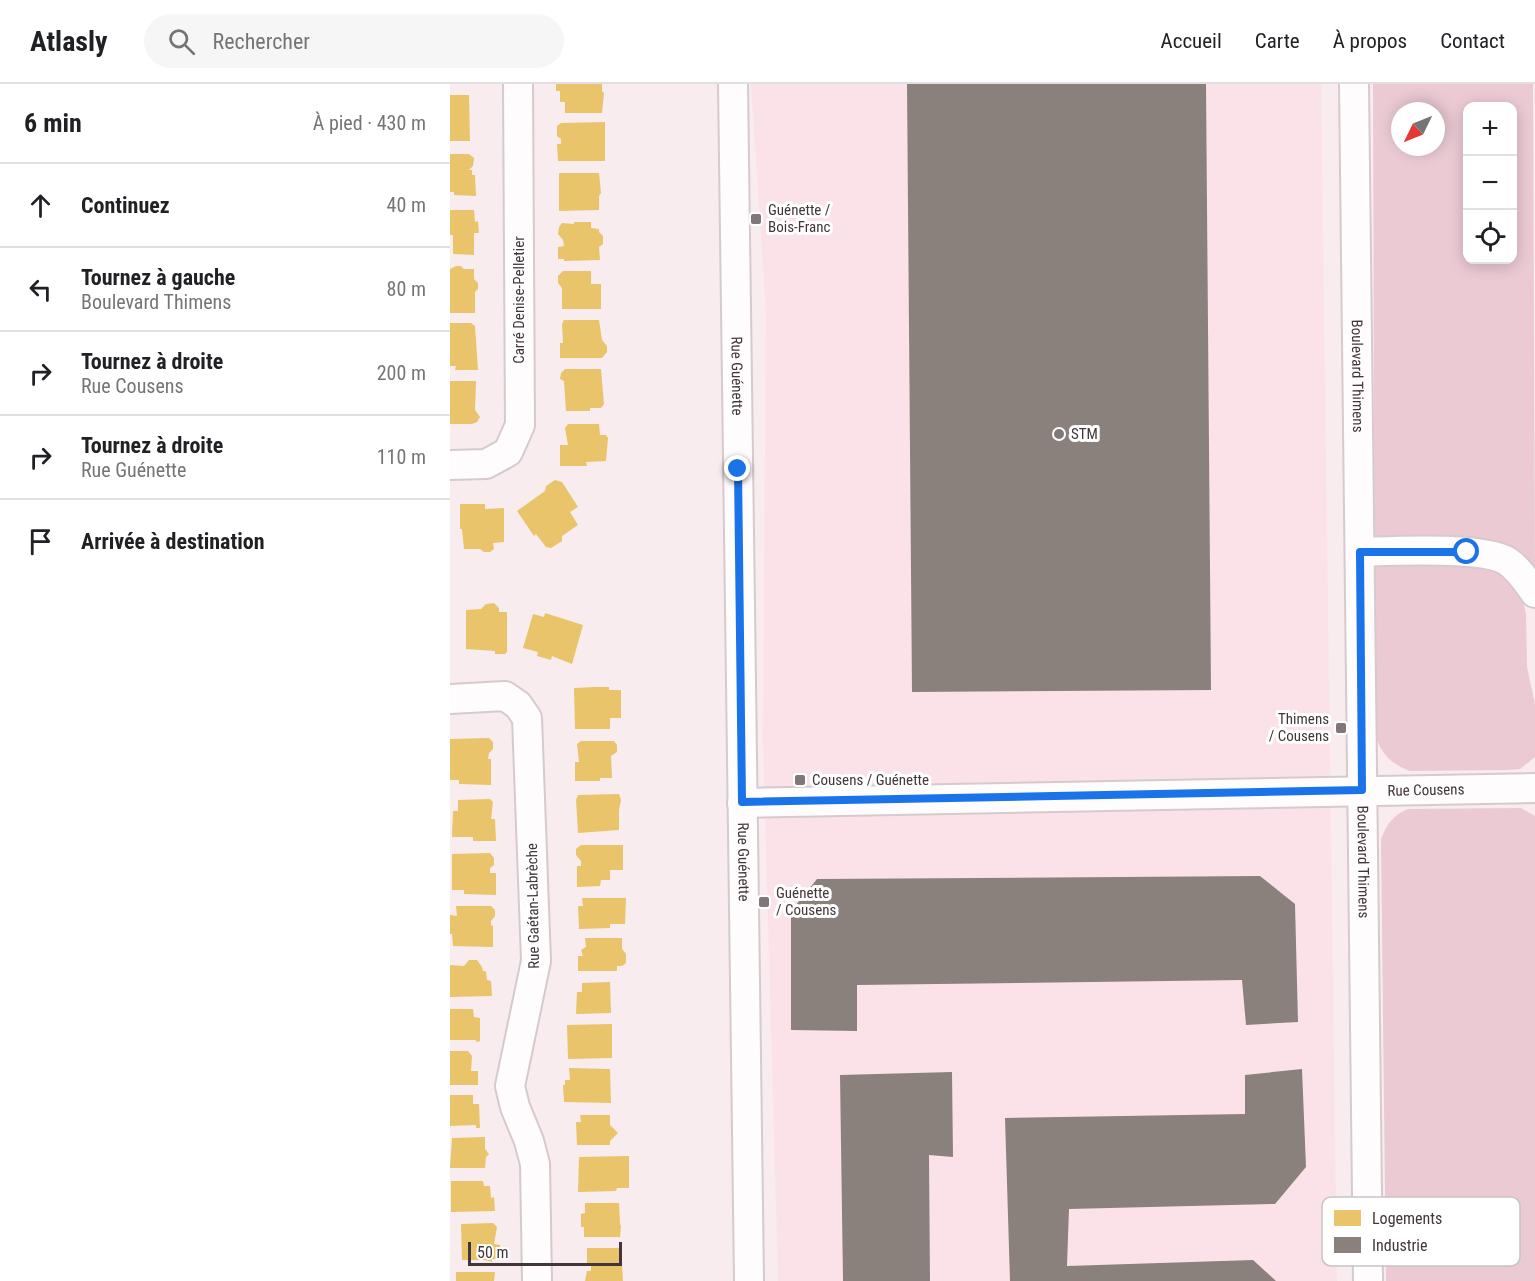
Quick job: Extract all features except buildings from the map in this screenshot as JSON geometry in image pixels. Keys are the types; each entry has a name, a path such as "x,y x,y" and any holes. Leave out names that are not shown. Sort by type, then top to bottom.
{"street":[{"name":"Carré Denise-Pelletier","path":"450,465 486,464 508,452 520,425 518,84"},
{"name":"Rue Guénette","path":"733,84 749,1281"},
{"name":"Boulevard Thimens","path":"1354,84 1367,1197"},
{"path":"1360,552 1467,552 1498,556 1516,567 1535,593"},
{"name":"Rue Gaétan-Labrèche","path":"450,699 505,696 518,705 527,718 536,961 510,1086 535,1164 537,1281"},
{"name":"Rue Cousens","path":"742,802 1535,788"},
{"name":"Boulevard Thimens","path":"1368,1266 1368,1281"}],"shaded area":[{"path":"751,84 1321,84 1336,1197 1322,1197 1322,1266 1337,1266 1337,1281 778,1281 763,740 766,311"},
{"path":"1373,84 1533,84 1535,577 1522,598 1526,614 1527,667 1535,704 1535,757 1520,769 1410,771 1397,765 1380,747 1375,734"},
{"path":"1521,808 1535,816 1535,1281 1386,1281 1386,1266 1520,1266 1520,1197 1385,1197 1381,839 1391,821 1408,809"}],"place":[{"name":"Guénette / Bois-Franc","path":"756,219"},
{"name":"STM","path":"1059,434"},
{"name":"Thimens / Cousens","path":"1341,728"},
{"name":"Cousens / Guénette","path":"800,780"},
{"name":"Guénette / Cousens","path":"764,902"}],"route":[{"path":"738,469 742,802 1362,790 1360,552 1467,552"}]}
